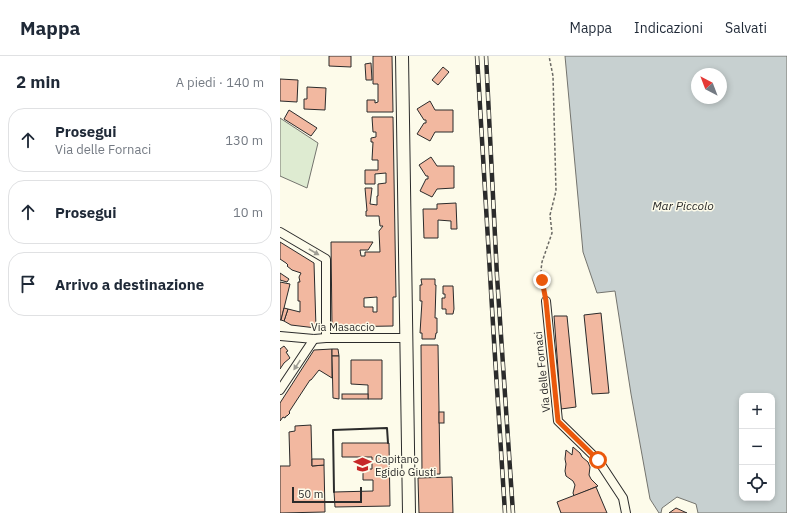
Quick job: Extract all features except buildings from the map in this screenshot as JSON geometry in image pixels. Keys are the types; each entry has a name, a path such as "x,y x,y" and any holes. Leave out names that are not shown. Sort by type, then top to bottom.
{"main road":[{"path":"402,56 409,513"}],"street":[{"path":"280,232 326,259 326,338"},
{"name":"Via delle Fornaci","path":"546,301 558,421 598,460 623,498 626,513"},
{"name":"Via Masaccio","path":"280,336 314,339 406,338"},
{"path":"280,390 314,339"}],"path":[{"path":"546,301 541,270 542,262 552,233 550,215 556,191 553,76 549,56"}],"green space":[{"path":"280,118 318,143 307,188 280,176"}],"water":[{"name":"Mar Piccolo","path":"565,56 787,56 787,513 698,513 696,504 677,497 662,508 661,513 659,513 650,499 631,394 615,291 597,293 583,252"}],"railway":[{"path":"477,56 505,513"},
{"path":"486,56 497,276 513,513"}],"wall":[{"path":"334,492 333,430 387,428 388,443"}],"place":[{"name":"Capitano Egidio Giusti","path":"362,465"}],"route":[{"path":"542,280 546,301 558,421 598,460"}]}
